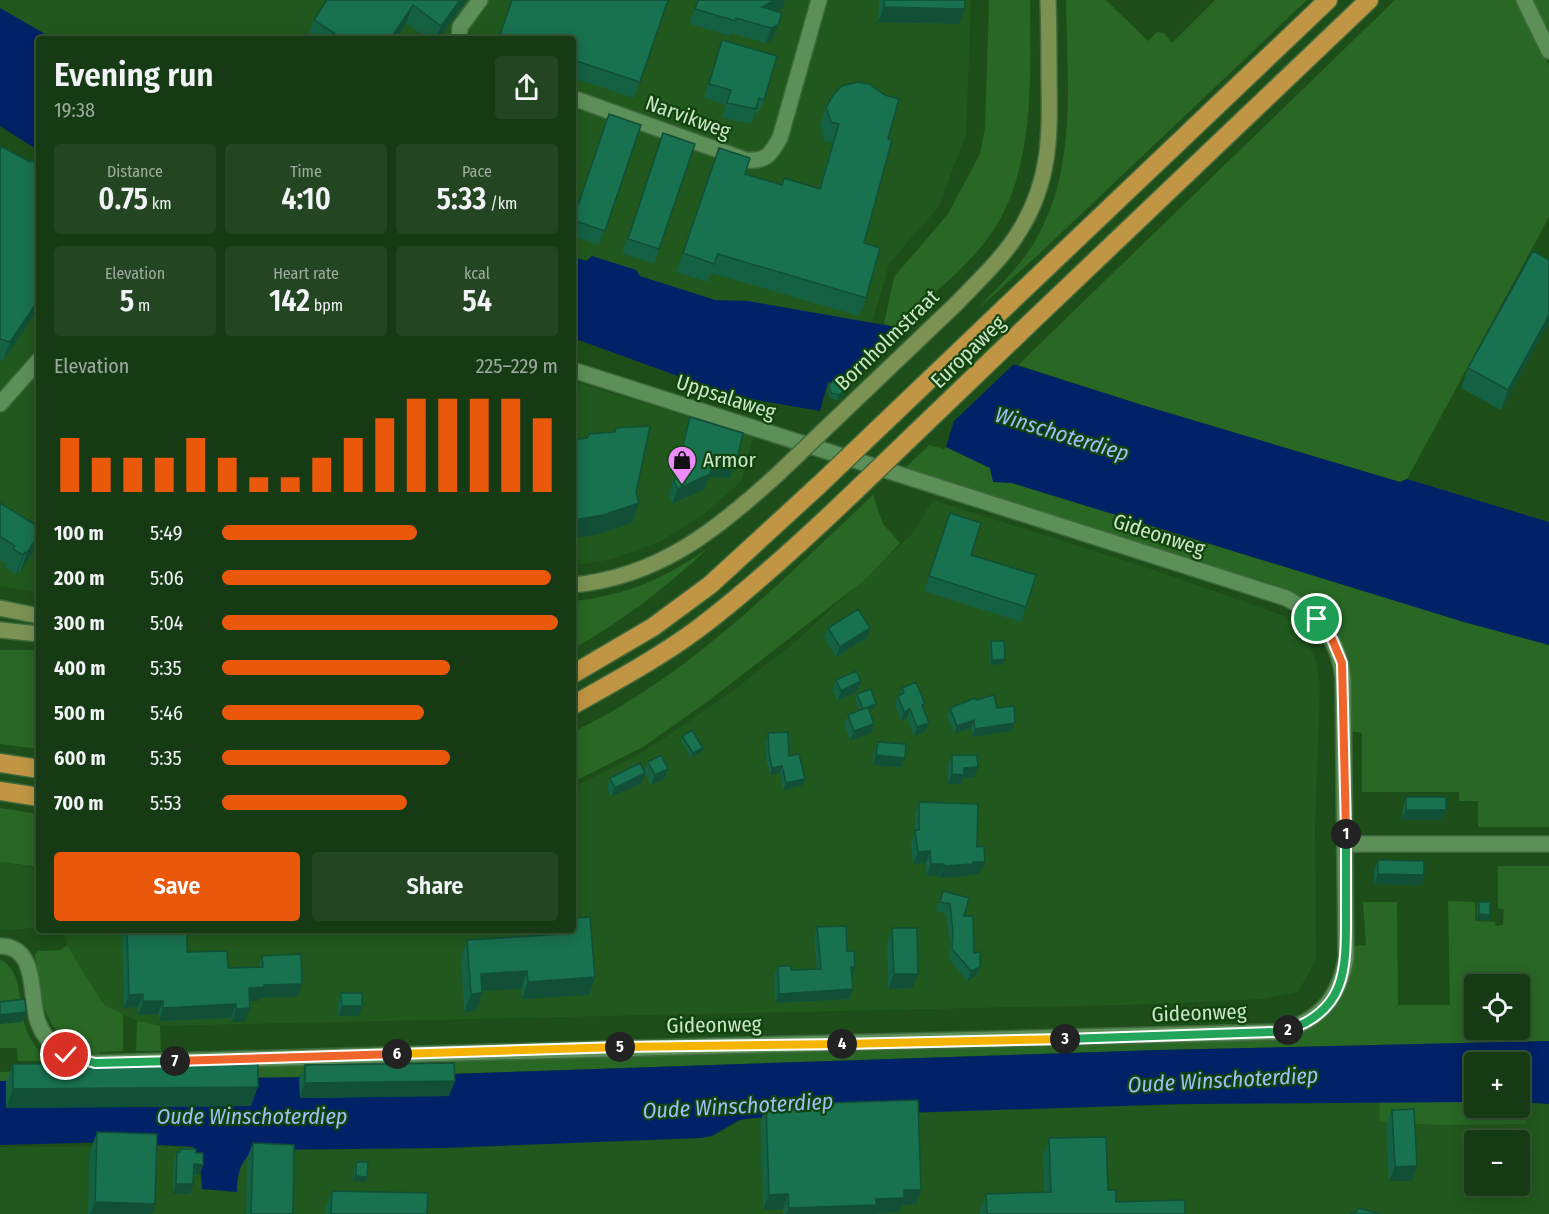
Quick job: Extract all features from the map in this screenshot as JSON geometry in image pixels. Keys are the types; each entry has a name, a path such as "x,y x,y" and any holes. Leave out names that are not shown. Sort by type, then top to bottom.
{"highway":[{"name":"Europaweg","path":"576,672 653,627 710,585 819,485 1328,0"},
{"name":"Europaweg","path":"576,703 655,658 699,628 800,543 1369,0"},
{"path":"0,763 36,769"},
{"path":"0,791 36,797"}],"street":[{"path":"459,36 460,27 480,0"},
{"name":"Narvikweg","path":"576,99 746,160 756,161 771,155 780,138 819,0"},
{"name":"Bornholmstraat","path":"576,584 635,571 680,550 719,526 779,473 957,303 1001,256 1020,231 1032,209 1041,184 1050,137 1048,0"},
{"path":"1524,0 1549,51"},
{"path":"0,404 36,363"},
{"name":"Uppsalaweg","path":"576,371 866,464"},
{"name":"Gideonweg","path":"0,946 12,949 26,962 31,974 38,1022 50,1042 66,1055 95,1063 631,1047 904,1043 1275,1032 1301,1025 1313,1018 1331,1000 1343,978 1346,958 1342,663 1329,634 1307,610 1286,598 866,464"},
{"path":"0,608 36,615"},
{"path":"0,630 36,634"},
{"path":"1346,844 1549,844"}],"shaded area":[{"path":"0,0 971,0 966,134 939,206 889,264 866,344 715,301 576,257 576,36 39,36 0,14"},
{"path":"989,0 1030,0 1027,126 1014,187 1002,216 985,242 965,265 896,327 884,324 894,277 948,214 980,154 985,128"},
{"path":"1066,0 1106,0 1148,41 1157,32 1164,33 1172,43 1215,0 1307,0 977,310 1034,243 1048,215 1058,186 1067,124"},
{"path":"1395,0 1517,0 1549,65 1549,217 1407,479 1400,482 1142,405 1018,365"},
{"path":"1531,0 1549,0 1549,36"},
{"path":"0,159 36,178 36,592 0,586"},
{"path":"576,382 753,437 741,482 701,516 661,541 613,559 576,565"},
{"path":"929,445 944,449 946,447 990,468 994,482 1012,483 1464,622 1549,645 1549,827 1478,827 1478,801 1459,801 1459,792 1362,792 1362,733 1351,731 1350,685 1345,656 1333,628 1309,602 1272,584 1135,546 904,469"},
{"path":"873,495 883,524 900,543 867,578 711,699 643,747 576,780 576,730 656,684 732,625"},
{"path":"933,500 1151,569 1287,617 1305,634 1316,662 1320,686 1315,827 1316,960 1298,992 1262,999 1161,1004 148,1026 104,1006 70,953 63,933 576,933 576,786 633,758 730,693 800,638 913,533"},
{"path":"708,548 644,603 576,647 576,601 610,595 644,584"},
{"path":"0,650 36,650 36,749 0,744"},
{"path":"0,808 36,814 36,867 0,862"},
{"path":"0,862 36,868 36,928 0,930"},
{"path":"1498,866 1549,866 1549,1041 1158,1050 388,1076 0,1081 0,1072 718,1054 1290,1035 1320,1022 1339,1003 1349,978 1354,946 1366,945 1363,902 1397,902 1398,1005 1450,1005 1448,901 1475,902 1475,921 1495,922 1496,926 1503,925 1504,909 1498,908"},
{"path":"68,945 102,1002 123,1014 123,1051 100,1052 100,1057 84,1053 72,1046 52,1025 44,1008 35,955 38,951 60,950"},
{"path":"0,959 8,965 17,980 25,1026 44,1059 40,1061 18,1061 17,1048 0,1048"},
{"path":"137,1021 160,1026 161,1051 136,1051"},
{"path":"1464,1097 1464,1118 1530,1118 1530,1099 1549,1100 1549,1214 0,1214 0,1147 380,1145 724,1133 725,1130 749,1116"},
{"path":"1379,1102 1464,1102 1464,1118 1525,1118 1525,1124 1442,1125 1380,1122"}],"water":[{"path":"0,8 49,36 36,36 36,149 0,126"},
{"name":"Winschoterdiep","path":"592,256 636,270 640,276 715,300 748,301 896,327 1142,405 1400,482 1407,479 1549,522 1549,645 1464,622 1012,483 993,482 990,468 946,447 954,421 952,419 828,382 820,411 733,396 576,339 576,258 586,261"},
{"name":"Oude Winschoterdiep","path":"1549,1041 1549,1104 1530,1103 1530,1052 1464,1052 1464,1102 1181,1104 754,1118 739,1120 712,1136 701,1138 444,1148 255,1150 240,1168 237,1192 202,1189 200,1163 193,1147 115,1142 0,1145 0,1081 388,1076 1158,1050"}],"pier":[{"path":"909,327 1017,361 953,422 944,450 950,422 843,390"}],"building":[{"path":"327,0 460,0 441,26 413,5 392,36 338,36 314,20"},
{"path":"512,0 668,0 640,82 576,61 576,36 500,35"},
{"path":"698,0 775,0 762,7 782,13 778,25 771,28 695,9"},
{"path":"884,0 965,0 965,9 884,7"},
{"path":"722,40 777,56 764,100 759,98 756,109 727,103 731,90 709,84"},
{"path":"858,82 869,84 885,95 899,99 888,139 892,140 864,243 880,248 866,298 718,254 714,264 683,253 719,148 750,158 745,174 782,185 784,178 820,189 839,124 831,122 826,107 842,86"},
{"path":"609,114 641,125 605,231 576,221 576,211"},
{"path":"663,133 695,144 659,249 628,239"},
{"path":"0,146 36,163 36,303 10,342 0,339"},
{"path":"1533,251 1549,260 1549,315 1508,390 1468,368"},
{"path":"835,379 843,382 845,390 839,395 831,393 829,385"},
{"path":"690,417 743,433 736,463 713,462 710,474 678,489 674,482"},
{"path":"650,426 636,493 639,503 603,515 576,520 576,440 587,438 589,434 615,432 616,428"},
{"path":"0,503 36,525 36,539 27,553 23,555 13,549 15,546 0,536"},
{"path":"950,513 981,523 971,555 1036,575 1026,607 929,576"},
{"path":"858,609 870,628 840,647 828,628"},
{"path":"991,641 1004,641 1005,659 992,660"},
{"path":"856,671 861,681 841,691 836,680"},
{"path":"916,682 925,704 922,705 929,723 917,727 910,709 904,712 898,696 904,693 902,688"},
{"path":"871,689 876,704 863,709 857,694"},
{"path":"994,695 997,708 1014,706 1015,723 975,729 974,720 957,726 950,708 975,698 976,700"},
{"path":"868,707 874,724 854,731 848,715"},
{"path":"692,730 703,748 693,753 682,736"},
{"path":"788,732 789,756 799,754 805,779 786,783 782,766 772,768 768,733"},
{"path":"878,742 906,744 905,758 876,755"},
{"path":"661,755 668,769 655,775 648,762"},
{"path":"952,755 977,755 978,767 964,768 964,775 952,774"},
{"path":"640,763 645,773 615,788 610,778"},
{"path":"1406,797 1446,797 1446,810 1406,810"},
{"path":"919,802 978,804 977,847 984,846 985,862 944,866 944,864 931,864 930,851 918,852 915,830 919,830"},
{"path":"1378,860 1424,861 1424,875 1378,874"},
{"path":"943,891 969,898 964,916 973,916 974,953 980,952 980,967 971,971 952,949 950,904 940,902"},
{"path":"1479,902 1490,902 1490,915 1479,914"},
{"path":"590,917 595,977 528,982 527,971 481,974 482,993 471,994 467,940 576,933 576,918"},
{"path":"846,926 847,951 854,951 855,967 851,967 853,989 779,994 778,966 791,966 791,970 821,969 817,927"},
{"path":"892,928 917,928 918,974 894,974"},
{"path":"127,933 187,933 187,952 227,951 228,968 263,967 262,956 301,954 302,984 264,985 264,987 249,988 250,1008 236,1009 236,1004 163,1008 163,1001 143,1001 143,994 129,995"},
{"path":"341,993 362,993 362,1006 342,1006"},
{"path":"25,999 26,1012 0,1015 0,1002"},
{"path":"258,1061 258,1087 13,1089 13,1064"},
{"path":"454,1063 455,1081 305,1083 305,1065"},
{"path":"918,1100 921,1190 904,1190 904,1198 876,1199 876,1205 789,1208 788,1194 769,1195 766,1105"},
{"path":"1414,1109 1417,1166 1395,1167 1392,1110"},
{"path":"97,1132 157,1134 155,1204 95,1202"},
{"path":"1106,1137 1108,1190 1116,1190 1116,1202 1185,1200 1185,1214 987,1214 986,1194 1051,1192 1049,1138"},
{"path":"253,1143 294,1145 293,1214 251,1214"},
{"path":"180,1149 196,1149 196,1153 203,1153 203,1165 194,1164 193,1184 176,1184 177,1152 180,1152"},
{"path":"356,1162 368,1162 367,1177 356,1176"},
{"path":"332,1191 428,1193 427,1214 331,1214"},
{"path":"1358,1208 1381,1214 1351,1214 1356,1213"}],"place":[{"name":"Armor","path":"682,486"}],"route":[{"path":"66,1055 95,1063 643,1047 994,1041 1275,1032 1301,1025 1320,1012 1338,990 1343,978 1346,958 1342,663 1332,639 1317,619"}]}
